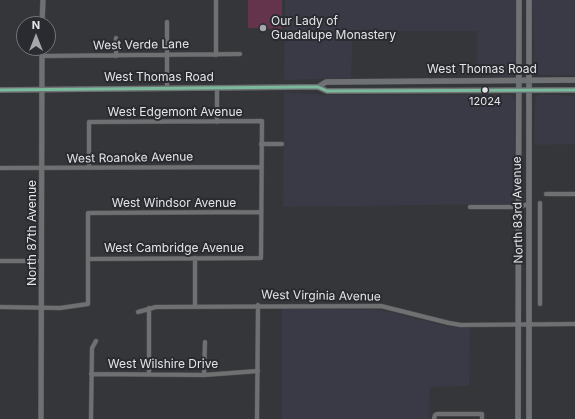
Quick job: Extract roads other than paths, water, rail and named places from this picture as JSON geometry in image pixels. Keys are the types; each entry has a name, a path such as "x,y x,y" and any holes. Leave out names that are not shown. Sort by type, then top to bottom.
{"main road":[{"name":"North 83rd Avenue","path":"518,419 519,0"},
{"name":"North 83rd Avenue","path":"529,0 529,419"},
{"name":"West Thomas Road","path":"318,87 326,82 575,80"},
{"path":"414,81 414,91"},
{"name":"West Thomas Road","path":"0,90 318,87 327,91 575,90"}],"street":[{"path":"42,0 42,16"},
{"path":"216,0 216,55"},
{"path":"167,22 167,88"},
{"path":"116,38 116,56"},
{"name":"West Verde Lane","path":"56,56 240,54"},
{"name":"North 87th Avenue","path":"41,419 42,56"},
{"path":"217,88 217,122"},
{"name":"West Edgemont Avenue","path":"89,168 89,122 262,121 261,144"},
{"path":"261,212 261,144 282,144"},
{"name":"West Roanoke Avenue","path":"0,168 261,167"},
{"path":"546,194 575,194"},
{"path":"540,203 540,304"},
{"path":"470,207 518,207 529,204"},
{"name":"West Windsor Avenue","path":"88,259 88,213 261,212"},
{"name":"West Cambridge Avenue","path":"88,259 261,258 261,212"},
{"path":"195,258 195,306"},
{"path":"0,307 41,308 88,304 88,259"},
{"path":"0,261 42,261"},
{"path":"257,419 258,305"},
{"name":"West Virginia Avenue","path":"138,312 149,308 195,306 381,306 449,323 519,325 575,324"},
{"path":"149,308 149,374"},
{"path":"90,419 92,348 96,341"},
{"path":"204,375 205,342"},
{"name":"West Wilshire Drive","path":"91,374 204,375 258,371"},
{"path":"434,417 482,414 482,419"}],"place":[{"name":"Our Lady of Guadalupe Monastery","path":"263,28"},
{"name":"12024","path":"485,90"}]}
